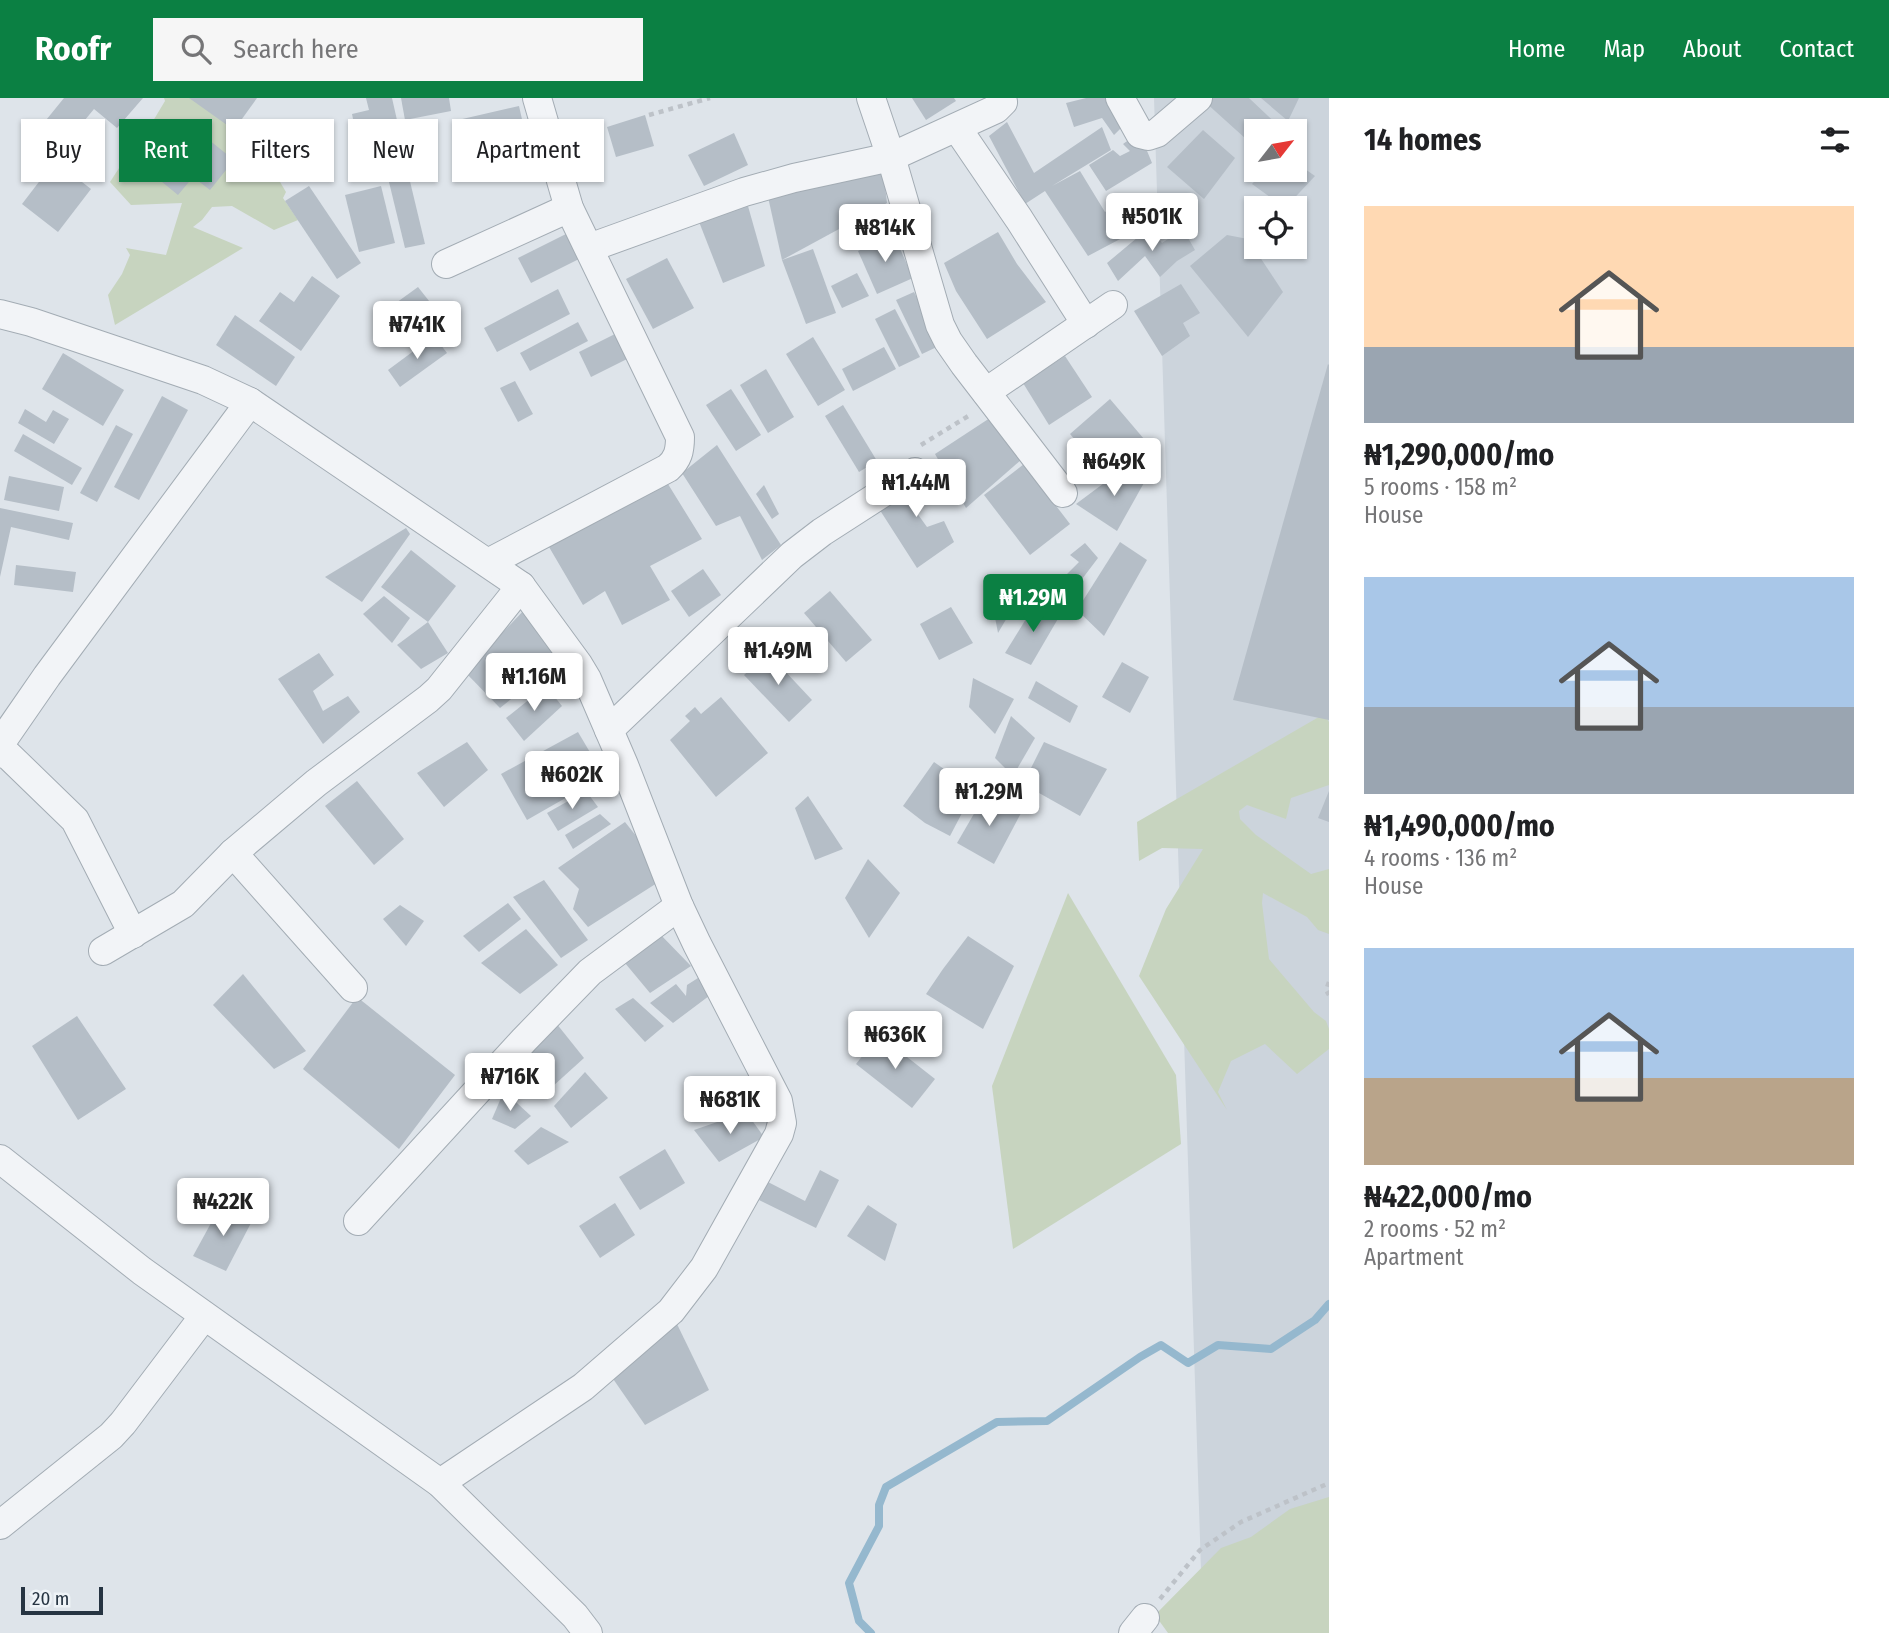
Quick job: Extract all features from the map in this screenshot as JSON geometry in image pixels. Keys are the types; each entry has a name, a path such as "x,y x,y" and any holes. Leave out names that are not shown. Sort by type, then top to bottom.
{"street":[{"path":"488,563 668,468 676,460 680,449 680,437 569,208 537,98"},
{"path":"871,98 940,326 981,402 1063,493"},
{"path":"589,248 744,192 891,157 996,109 1003,102 1002,98"},
{"path":"1120,98 1140,134 1148,136 1157,133 1198,98"},
{"path":"957,128 1086,324"},
{"path":"446,264 569,208"},
{"path":"981,402 1113,305"},
{"path":"0,314 203,380 250,402 521,586 587,679 679,906 778,1101 782,1123 779,1134 704,1268 671,1311 583,1387 440,1483"},
{"path":"0,744 47,676 250,402"},
{"path":"609,730 792,555 917,459"},
{"path":"103,951 183,904 233,853 316,783 433,694 521,586"},
{"path":"0,752 8,755 75,820 134,934"},
{"path":"233,853 353,988"},
{"path":"358,1221 590,972 679,906"},
{"path":"0,1159 142,1271 440,1483 575,1616 588,1633"},
{"path":"0,1525 111,1436 204,1316"}],"path":[{"path":"649,115 710,98"},
{"path":"917,459 981,402"},
{"path":"1329,982 1326,990 1329,995"},
{"path":"1143,1619 1200,1550 1241,1522 1329,1483"}],"shaded area":[{"path":"1154,98 1329,98 1329,1633 1203,1633"}],"green space":[{"path":"164,98 230,98 243,119 226,119 226,182 280,182 286,192 283,198 298,220 274,230 232,206 212,207 193,227 243,248 115,325 108,295 122,274 130,255 126,248 166,255 182,203 131,205 110,182 119,168 119,182 212,182 212,119 154,119 165,101"},
{"path":"1324,714 1329,722 1329,785 1291,798 1286,819 1247,805 1239,811 1240,819 1256,835 1311,874 1329,869 1329,934 1318,930 1307,917 1263,893 1262,903 1269,959 1314,1012 1326,1021 1329,1029 1329,1049 1297,1074 1265,1044 1231,1061 1218,1092 1227,1110 1139,976 1166,909 1203,849 1162,848 1139,861 1137,822"},
{"path":"1068,893 1176,1075 1181,1144 1013,1249 992,1086"},
{"path":"1329,1497 1329,1633 1168,1633 1155,1615 1221,1548 1251,1537 1290,1509"}],"building":[{"path":"64,98 143,98 125,119 119,119 117,128 94,109 86,119 47,119"},
{"path":"189,98 257,98 242,119 226,119 226,124"},
{"path":"366,98 392,98 397,119 353,119 352,114 369,110"},
{"path":"401,98 449,98 451,111 405,119"},
{"path":"912,98 954,98 956,101 926,120"},
{"path":"1086,98 1108,98 1123,126 1114,135 1102,118 1074,127 1066,103"},
{"path":"1208,98 1249,98 1271,119 1244,119 1244,137 1205,102"},
{"path":"1261,98 1299,98 1289,119"},
{"path":"519,106 522,119 462,119"},
{"path":"645,115 654,146 616,157 607,127"},
{"path":"1007,122 1034,173 1102,127 1111,150 1052,186 1080,171 1105,212 1126,198 1141,221 1120,234 1122,238 1088,256 1045,191 1025,204 989,136"},
{"path":"1203,130 1235,158 1204,199 1167,167"},
{"path":"734,133 748,165 704,186 688,155"},
{"path":"1137,134 1152,163 1106,191 1089,165 1113,150 1120,156 1130,151 1123,144"},
{"path":"212,142 226,154 226,170 210,190 200,182 212,182"},
{"path":"883,169 887,203 782,260 768,197"},
{"path":"1307,170 1315,176 1296,196 1268,196 1252,184 1307,182"},
{"path":"39,182 82,182 91,189 58,232 22,204"},
{"path":"162,182 189,182 178,195"},
{"path":"389,182 410,182 425,244 405,248"},
{"path":"309,186 361,263 337,279 285,201"},
{"path":"381,186 395,243 359,252 345,195"},
{"path":"744,192 765,266 723,283 694,209"},
{"path":"1150,227 1162,243 1183,229 1195,250 1177,261 1160,277 1145,256 1118,281 1107,263"},
{"path":"998,232 1017,264 1046,302 987,339 956,291 944,263"},
{"path":"568,233 581,258 531,283 518,258"},
{"path":"894,235 913,278 877,294 858,251"},
{"path":"1227,235 1244,238 1244,259 1261,259 1283,292 1248,337 1190,266"},
{"path":"813,249 836,313 806,324 782,260"},
{"path":"667,258 694,308 653,329 626,279"},
{"path":"857,273 869,296 842,308 831,286"},
{"path":"312,276 340,296 301,351 259,321 280,292 294,302"},
{"path":"1181,284 1200,313 1183,323 1190,336 1162,356 1134,311"},
{"path":"418,287 433,306 392,336 378,316"},
{"path":"558,289 570,314 497,352 484,328"},
{"path":"914,292 941,345 922,354 896,300"},
{"path":"895,309 920,357 899,367 875,319"},
{"path":"235,315 295,357 276,386 216,345"},
{"path":"578,322 588,341 530,371 520,353"},
{"path":"615,334 627,359 591,377 579,352"},
{"path":"434,336 447,353 400,387 388,370"},
{"path":"813,337 845,390 818,406 786,354"},
{"path":"884,347 896,369 853,391 842,369"},
{"path":"63,353 124,390 103,426 42,389"},
{"path":"1065,356 1092,397 1049,425 1023,383"},
{"path":"1329,365 1329,720 1233,700"},
{"path":"766,369 794,417 768,433 740,385"},
{"path":"515,381 533,414 518,422 500,388"},
{"path":"731,389 761,435 736,451 706,405"},
{"path":"162,396 188,410 139,500 114,487"},
{"path":"1110,399 1144,439 1104,474 1070,434"},
{"path":"843,405 877,461 859,472 825,416"},
{"path":"25,409 46,422 53,410 69,419 54,444 18,423"},
{"path":"996,414 1021,460 966,508 935,454"},
{"path":"116,425 133,434 97,502 80,493"},
{"path":"23,434 82,468 72,485 14,451"},
{"path":"717,445 781,545 762,560 740,516 716,526 682,473"},
{"path":"1024,464 1070,524 1030,555 984,495"},
{"path":"1127,466 1145,481 1117,531 1076,504"},
{"path":"932,468 944,485 914,509 927,527 944,521 954,542 917,568 876,504"},
{"path":"9,476 64,487 59,511 4,500"},
{"path":"663,476 702,539 650,566 670,600 622,625 605,591 583,605 542,535"},
{"path":"764,485 779,514 772,519 756,494"},
{"path":"0,508 73,523 69,540 11,527 0,577"},
{"path":"406,528 410,534 362,602 325,577"},
{"path":"1120,542 1147,560 1104,636 1077,610"},
{"path":"1085,543 1098,558 1076,587 1064,577 1079,562 1070,555"},
{"path":"411,550 456,586 428,622 381,587"},
{"path":"16,565 76,572 73,592 14,585"},
{"path":"703,569 721,595 689,617 671,591"},
{"path":"1024,584 1034,592 1008,616 998,633 992,602"},
{"path":"830,591 872,640 846,662 804,613"},
{"path":"384,596 410,618 392,643 363,614"},
{"path":"1037,601 1059,617 1031,665 1005,653"},
{"path":"951,607 973,643 939,660 920,624"},
{"path":"526,608 563,657 500,708 465,672"},
{"path":"428,622 448,653 421,669 397,645"},
{"path":"319,653 334,675 313,691 323,711 348,696 360,712 323,744 278,679"},
{"path":"768,653 812,700 789,722 744,675"},
{"path":"1122,662 1149,677 1130,713 1102,697"},
{"path":"973,678 1014,699 995,734 969,707"},
{"path":"1036,681 1078,706 1070,723 1028,698"},
{"path":"546,686 562,706 524,741 506,718"},
{"path":"721,697 768,753 716,797 670,740 690,721 685,716 695,707 701,714"},
{"path":"1011,716 1035,738 1013,776 995,758"},
{"path":"578,732 604,776 527,820 501,774"},
{"path":"467,742 488,770 444,807 417,773"},
{"path":"1044,742 1107,769 1080,816 1023,784"},
{"path":"934,762 974,790 950,836 925,823 903,806"},
{"path":"357,781 404,839 374,865 325,806"},
{"path":"586,791 598,807 558,831 547,813"},
{"path":"1329,791 1329,822 1318,818"},
{"path":"986,793 1021,813 994,864 957,843"},
{"path":"808,796 843,849 815,860 795,808"},
{"path":"600,814 611,824 573,849 565,835"},
{"path":"625,822 668,876 588,927 573,909 579,889 558,868"},
{"path":"868,859 900,893 869,938 845,898"},
{"path":"544,880 588,940 561,958 513,897"},
{"path":"508,903 521,919 479,952 463,936"},
{"path":"400,905 424,921 406,946 383,919"},
{"path":"526,929 558,965 520,994 481,963"},
{"path":"657,931 691,966 650,993 620,957"},
{"path":"968,936 1014,966 983,1029 926,994"},
{"path":"243,974 306,1051 274,1069 213,1005"},
{"path":"698,978 709,996 673,1023 650,1003 676,984 686,996 687,985"},
{"path":"357,997 455,1075 399,1149 303,1069"},
{"path":"633,998 664,1026 645,1042 615,1009"},
{"path":"77,1016 126,1089 78,1120 32,1046"},
{"path":"556,1023 584,1058 542,1096 516,1067"},
{"path":"879,1035 935,1079 912,1108 856,1064"},
{"path":"585,1072 608,1098 571,1128 554,1106"},
{"path":"504,1091 531,1116 515,1129 492,1119"},
{"path":"746,1112 764,1137 719,1162 694,1130"},
{"path":"541,1127 569,1142 528,1165 514,1151"},
{"path":"665,1149 685,1183 640,1210 619,1177"},
{"path":"820,1170 839,1180 816,1228 759,1200 768,1182 805,1201"},
{"path":"222,1203 252,1221 226,1271 193,1256"},
{"path":"615,1203 635,1235 600,1258 579,1226"},
{"path":"868,1205 897,1224 885,1261 847,1236"},
{"path":"676,1322 709,1390 645,1425 609,1373"}],"waterway":[{"path":"871,1633 859,1621 849,1583 879,1526 879,1505 886,1487 997,1422 1047,1421 1161,1345 1188,1363 1218,1345 1271,1349 1315,1320 1329,1304"}]}
